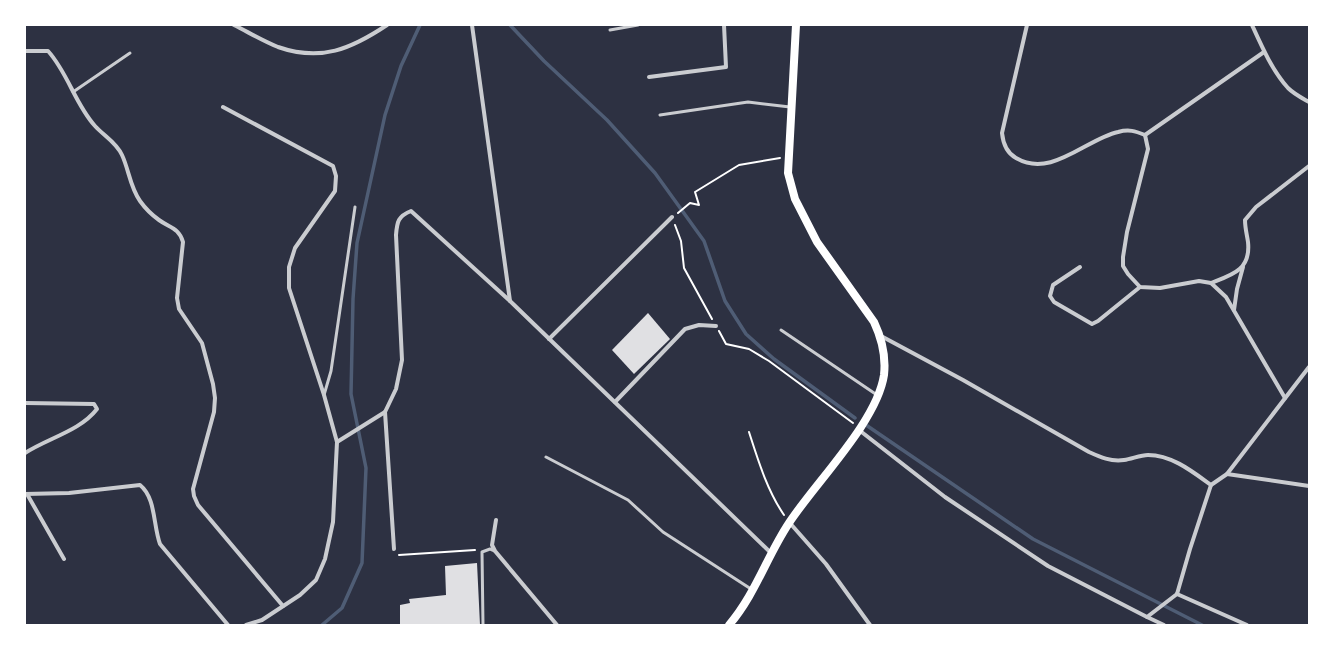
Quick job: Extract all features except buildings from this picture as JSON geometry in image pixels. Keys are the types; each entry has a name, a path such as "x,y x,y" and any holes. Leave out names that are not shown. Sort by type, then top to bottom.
{"main road":[{"path":"729,625 753,590 771,553 789,522 859,430 877,395 883,377 885,361 881,336 874,322 817,242 795,199 788,173 787,156 796,25"}],"street":[{"path":"234,25 278,47 316,55 338,51 364,41 387,25"},
{"path":"472,25 510,301"},
{"path":"649,77 726,67 724,25"},
{"path":"1027,25 1002,133 1003,142 1011,155 1022,162 1043,164 1055,161 1117,132 1134,130 1145,135"},
{"path":"1252,25 1264,52 1289,89 1309,102"},
{"path":"25,51 48,51 57,61 72,92 95,126 113,142 122,154 133,188 139,200 160,221 176,229 181,234 183,242 177,298 179,309 202,343 213,384 215,398 214,412 193,489 194,496 198,505 283,606"},
{"path":"1145,135 1264,52"},
{"path":"223,107 333,166 336,176 335,191 295,248 289,267 289,288 324,395 337,442 333,522 325,560 316,580 300,595 262,620 246,625"},
{"path":"1145,135 1148,149 1127,232 1123,257 1123,266 1128,274 1140,286 1160,288 1199,281 1212,283 1234,274 1243,268"},
{"path":"1234,310 1237,290 1248,244 1246,220 1256,207 1309,166"},
{"path":"394,549 385,412 396,389 402,360 396,235 397,222 403,214 411,211 420,217 510,301 771,553"},
{"path":"549,339 674,216"},
{"path":"1080,267 1053,286 1050,296 1054,302 1092,324 1098,321 1140,286"},
{"path":"1212,283 1226,297 1284,398"},
{"path":"616,402 685,329 699,325 716,326"},
{"path":"881,336 963,380 1089,452 1114,460 1148,455 1166,458 1189,470 1211,485"},
{"path":"1146,617 1177,594 1211,485 1227,474 1309,367"},
{"path":"25,403 94,404 97,409 91,416 76,427 25,453"},
{"path":"337,442 385,412"},
{"path":"859,430 945,497 1048,566 1164,625"},
{"path":"1227,474 1309,486"},
{"path":"64,559 26,494 69,493 140,485 150,496 156,532 160,544 228,625"},
{"path":"496,520 492,545 495,551 557,625"},
{"path":"789,522 826,564 870,625"},
{"path":"1177,594 1247,625"}],"lane":[{"path":"610,30 638,25"},
{"path":"72,92 130,53"},
{"path":"660,115 748,102 790,107"},
{"path":"324,395 331,372 355,207"},
{"path":"781,330 877,395"},
{"path":"546,457 628,500 663,532 753,590"},
{"path":"483,625 482,552 490,549 495,551"}],"path":[{"path":"787,156 739,165 695,192 699,205 690,204 674,216 681,241 684,268 726,344 749,349 769,361 850,420 859,430"},
{"path":"749,432 776,503 789,522"},
{"path":"394,549 396,555 427,554 487,549 492,545"}],"waterway":[{"path":"322,625 342,608 362,563 366,468 351,394 353,299 357,243 385,115 401,66 420,25"},
{"path":"510,25 544,61 607,120 655,173 704,241 725,301 746,334 774,359 855,418"},
{"path":"866,425 1033,539 1202,625"}]}
